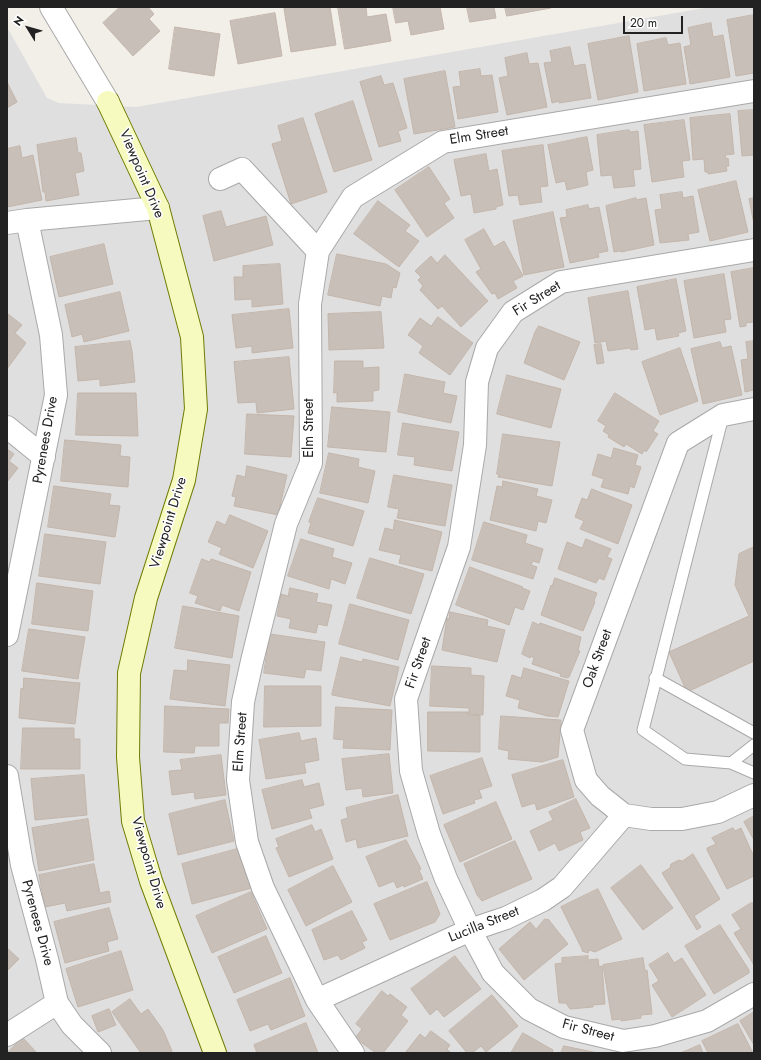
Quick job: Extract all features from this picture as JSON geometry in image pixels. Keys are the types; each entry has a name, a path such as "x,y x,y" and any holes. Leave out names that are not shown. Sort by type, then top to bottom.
{"street":[{"name":"Viewpoint Drive","path":"51,7 108,102 158,208 192,336 196,409 184,480 146,598 129,673 128,757 133,821 151,881 215,1053"},
{"name":"Elm Street","path":"354,1053 317,1000 263,888 248,842 238,780 243,702 252,661 286,524 311,463 310,304 318,251 353,197 443,142 754,91"},
{"path":"220,179 242,169 318,251"},
{"path":"17,222 158,208"},
{"name":"Pyrenees Drive","path":"7,635 56,395 51,335 17,222"},
{"name":"Fir Street","path":"754,250 561,282 512,312 487,348 476,382 475,445 459,547 406,698 411,771 429,834 446,879 470,930 493,973 529,1009 564,1027 623,1041 655,1036 707,1021 754,994"},
{"name":"Oak Street","path":"754,409 723,415 678,443 572,730 586,780 600,796 624,815 651,819 682,819 718,812 754,795"},
{"path":"7,427 44,457"},
{"name":"Pyrenees Drive","path":"7,776 14,862 48,959 57,1003 72,1025 100,1053"},
{"name":"Lucilla Street","path":"317,1000 470,930 506,918 543,900 562,887 624,815"},
{"path":"7,1035 57,1003"}],"lane":[{"path":"723,415 643,730 686,760 731,763 754,773"},
{"path":"655,678 754,734"},
{"path":"731,763 754,745"}],"shaded area":[{"path":"710,7 754,7 754,1053 7,1053 7,27 47,98 59,103 136,107"}],"building":[{"path":"120,7 148,7 154,14 149,19 160,31 133,56 103,23"},
{"path":"299,7 330,7 336,45 291,52 284,9"},
{"path":"338,7 366,7 367,17 386,14 391,41 345,49"},
{"path":"393,7 440,7 444,29 411,35 408,21 396,23"},
{"path":"467,7 494,7 496,18 470,22"},
{"path":"505,7 551,7 551,8 507,16"},
{"path":"275,13 282,56 238,64 230,21"},
{"path":"754,15 754,73 736,76 727,20"},
{"path":"711,23 713,37 723,35 730,77 690,84 684,47 691,45 688,28"},
{"path":"175,27 220,34 214,76 169,69"},
{"path":"629,36 638,92 598,100 588,44"},
{"path":"666,38 668,45 680,43 686,84 644,91 637,44"},
{"path":"570,47 574,66 585,64 591,98 552,103 544,63 552,62 550,51"},
{"path":"527,53 529,64 538,63 547,107 507,115 499,78 508,76 505,58"},
{"path":"480,69 481,76 492,75 498,112 458,119 453,87 461,86 459,72"},
{"path":"445,71 455,127 414,134 404,79"},
{"path":"381,76 384,85 393,83 407,128 398,131 401,141 379,147 360,82"},
{"path":"7,82 17,102 7,108"},
{"path":"353,101 372,160 334,172 315,114"},
{"path":"754,110 754,155 742,156 738,111"},
{"path":"730,114 734,154 725,155 726,159 728,158 729,166 726,166 727,171 708,174 708,172 705,172 704,159 693,160 690,118"},
{"path":"303,118 327,192 291,204 272,144 282,141 278,126"},
{"path":"684,120 690,160 682,161 684,177 652,182 644,125"},
{"path":"629,130 630,132 638,131 641,169 633,170 635,186 614,188 612,175 601,176 597,135"},
{"path":"587,137 593,170 586,172 588,185 567,190 565,181 556,183 548,145"},
{"path":"76,138 78,153 81,153 84,171 75,173 79,195 46,201 45,192 43,192 37,145"},
{"path":"543,145 548,186 540,187 542,202 520,205 518,195 509,196 502,151"},
{"path":"20,146 22,158 33,155 42,200 7,207 7,149"},
{"path":"486,154 489,171 497,169 503,205 496,207 496,209 474,213 471,194 461,196 454,160"},
{"path":"429,167 450,199 444,203 454,218 427,237 395,190"},
{"path":"736,181 748,232 710,241 698,190"},
{"path":"682,192 683,198 693,196 699,232 688,234 689,240 660,243 655,210 662,209 660,195"},
{"path":"636,198 636,200 646,198 654,245 621,252 614,252 606,206"},
{"path":"754,198 754,224 749,199"},
{"path":"378,201 410,225 405,231 419,241 399,267 354,234"},
{"path":"588,205 589,209 599,207 608,251 598,253 599,257 570,263 560,218 567,217 566,210"},
{"path":"221,211 226,227 266,216 273,245 214,261 203,216"},
{"path":"553,212 564,267 524,275 513,221"},
{"path":"484,229 494,247 504,241 523,276 513,281 517,288 498,299 495,293 492,294 476,272 481,269 465,240"},
{"path":"104,244 113,284 59,297 50,257"},
{"path":"337,254 386,264 400,273 396,288 393,287 391,298 382,296 380,306 328,295"},
{"path":"445,255 488,301 461,327 442,306 438,309 420,290 423,286 418,280 421,277 415,271 431,256 437,263"},
{"path":"280,264 283,304 252,307 252,299 235,300 234,277 243,277 243,266"},
{"path":"754,268 754,322 746,323 746,326 740,327 731,272"},
{"path":"724,274 731,319 724,320 726,332 694,338 684,281"},
{"path":"676,279 686,331 678,333 679,336 657,340 655,328 645,330 637,287"},
{"path":"628,291 638,349 631,350 630,348 608,351 606,341 595,343 588,298"},
{"path":"120,292 129,331 84,342 82,334 72,337 65,305"},
{"path":"289,309 293,348 252,353 252,346 236,348 232,315"},
{"path":"381,312 384,348 329,350 328,314"},
{"path":"8,314 22,325 15,333 26,343 7,369"},
{"path":"438,317 473,343 450,375 419,353 423,346 408,335 420,318 431,326"},
{"path":"539,326 580,342 564,380 524,363 535,332"},
{"path":"130,341 135,382 100,386 100,379 78,381 75,347"},
{"path":"754,341 754,390 745,392 741,360 748,359 746,342"},
{"path":"720,342 722,348 731,346 742,395 703,404 691,349"},
{"path":"601,344 604,363 597,364 594,345"},
{"path":"680,348 698,401 660,415 642,362"},
{"path":"289,357 294,409 257,413 256,402 238,403 234,362"},
{"path":"335,361 363,361 363,368 379,367 379,390 373,391 373,401 337,402 337,392 334,393"},
{"path":"405,374 445,382 443,393 457,396 451,423 398,412"},
{"path":"507,375 561,389 551,428 497,414"},
{"path":"78,393 136,393 138,436 76,435"},
{"path":"615,393 659,421 653,431 658,434 646,452 644,450 642,454 626,444 624,447 608,437 609,435 603,431 606,426 598,421"},
{"path":"332,407 390,412 386,452 328,447"},
{"path":"247,414 294,416 291,457 245,454"},
{"path":"403,423 459,432 452,471 414,465 415,457 398,455"},
{"path":"503,434 560,442 552,486 498,477 499,474 497,474"},
{"path":"65,440 121,445 120,456 130,457 128,487 61,481"},
{"path":"614,448 638,455 635,465 641,467 634,488 630,486 628,494 601,487 604,479 592,475 598,454 611,458"},
{"path":"7,449 14,454 9,461 18,468 7,482"},
{"path":"329,453 359,459 358,467 375,471 368,503 320,493"},
{"path":"247,466 287,475 278,515 234,506 236,497 232,496 237,475 245,477"},
{"path":"394,475 452,485 445,526 397,518 399,509 388,507"},
{"path":"503,481 538,489 536,496 552,500 546,523 538,521 536,531 490,520 497,486 502,487"},
{"path":"54,486 111,494 109,505 120,506 115,537 48,527"},
{"path":"592,489 632,505 618,544 580,529 584,521 575,517 582,498 587,500"},
{"path":"318,498 364,511 353,546 308,533 311,523 309,522"},
{"path":"230,515 268,531 253,568 219,554 222,548 208,542 217,521 225,525"},
{"path":"395,520 442,532 432,571 399,563 401,555 379,550 385,528 393,530"},
{"path":"484,522 527,535 525,543 543,549 539,563 533,561 531,565 537,567 533,579 472,560"},
{"path":"45,534 106,542 100,584 39,576"},
{"path":"301,539 334,549 332,557 352,563 345,584 331,579 329,589 288,576"},
{"path":"586,539 611,549 607,557 612,559 604,580 599,578 596,583 558,569 567,542 582,548"},
{"path":"754,547 754,661 687,692 669,652 749,616 735,585 739,554"},
{"path":"370,558 424,574 411,614 357,598"},
{"path":"202,559 210,562 211,559 251,572 239,611 222,605 220,611 195,603 198,596 190,593"},
{"path":"470,567 530,591 523,610 515,607 509,625 456,605"},
{"path":"555,578 597,593 595,602 583,631 541,615 551,585 552,586"},
{"path":"37,583 93,591 88,631 32,624"},
{"path":"290,588 318,594 316,602 332,605 327,626 318,624 316,633 289,628 291,619 277,616 281,594 288,596"},
{"path":"350,604 409,620 398,660 339,644"},
{"path":"183,606 239,616 232,658 175,648"},
{"path":"450,612 488,620 487,626 505,630 497,662 442,650 447,618 449,619"},
{"path":"533,622 581,637 578,651 580,651 569,677 567,678 560,676 561,674 532,664 534,658 531,656 530,658 522,654"},
{"path":"29,629 85,637 78,679 22,671"},
{"path":"270,634 325,642 321,671 306,669 304,678 264,673"},
{"path":"341,657 362,662 363,659 399,667 390,706 332,695"},
{"path":"188,660 230,665 225,706 170,699 174,670 187,671"},
{"path":"432,666 471,668 471,675 484,676 483,715 469,714 469,708 430,706"},
{"path":"524,668 569,681 558,717 547,716 518,708 520,700 506,696 512,675 521,678"},
{"path":"24,678 80,683 75,724 19,718 21,688 23,689"},
{"path":"265,686 321,686 321,726 264,727"},
{"path":"165,706 229,709 228,723 219,723 219,746 195,746 194,753 164,752"},
{"path":"336,707 392,710 390,750 343,748 344,740 334,739"},
{"path":"428,712 469,712 468,715 480,715 480,752 428,751"},
{"path":"501,716 561,720 558,757 542,762 508,759 509,751 499,749"},
{"path":"23,728 74,728 74,739 80,739 80,769 21,769"},
{"path":"299,733 301,741 316,738 319,760 304,763 306,773 266,779 259,740"},
{"path":"389,754 393,793 363,797 362,788 346,790 342,759"},
{"path":"221,755 226,795 195,799 194,792 172,795 169,771 182,770 180,760"},
{"path":"482,758 492,786 479,790 482,798 474,800 475,803 443,814 430,776"},
{"path":"563,760 574,797 537,810 535,803 522,807 512,775"},
{"path":"84,775 87,815 35,820 31,779"},
{"path":"302,780 304,787 319,783 324,805 309,809 312,818 272,829 262,790"},
{"path":"398,795 408,836 358,848 356,839 346,842 341,820 348,818 346,808"},
{"path":"576,799 590,828 580,832 583,840 559,851 555,843 539,851 530,831 553,820 549,812"},
{"path":"225,800 234,841 178,855 169,814"},
{"path":"496,802 512,839 460,862 444,825"},
{"path":"754,816 754,840 744,822"},
{"path":"88,819 94,860 39,871 32,828"},
{"path":"312,825 315,832 321,829 333,859 289,877 276,848 279,847 276,839"},
{"path":"733,828 735,831 741,828 754,857 754,876 727,889 707,848 716,844 712,838"},
{"path":"406,840 421,869 419,870 423,879 404,887 403,885 397,888 394,881 379,887 366,857"},
{"path":"515,841 532,879 482,901 477,895 464,864"},
{"path":"241,848 252,888 192,904 182,864"},
{"path":"693,854 720,899 694,916 701,927 697,930 662,873 670,868 671,864 679,860 682,861"},
{"path":"94,864 100,893 109,891 111,902 67,911 65,903 45,907 39,875"},
{"path":"641,865 673,908 643,930 611,888"},
{"path":"333,866 352,902 306,926 288,890"},
{"path":"427,882 440,914 435,922 390,940 374,904"},
{"path":"598,889 622,939 595,952 589,950 588,953 582,951 561,907"},
{"path":"251,892 267,929 212,953 196,916"},
{"path":"751,903 754,903 754,965 734,933 741,929 732,915"},
{"path":"109,908 118,939 107,942 109,951 65,963 54,922"},
{"path":"352,911 367,940 362,942 365,948 341,960 338,955 324,960 312,930"},
{"path":"545,919 548,919 568,944 524,980 499,949 530,922 536,929"},
{"path":"720,925 749,970 749,973 714,994 685,946"},
{"path":"266,936 282,973 234,993 218,957"},
{"path":"7,948 19,959 7,971"},
{"path":"121,951 133,990 78,1007 66,969"},
{"path":"668,953 674,963 682,958 706,995 672,1017 652,985 659,981 649,965"},
{"path":"455,956 481,989 444,1017 437,1009 430,1015 411,989"},
{"path":"588,956 588,960 598,959 599,967 602,966 605,1004 593,1005 593,1007 570,1009 566,1003 559,1003 555,964 562,963 562,958"},
{"path":"643,958 645,971 647,970 652,1014 641,1015 641,1018 621,1021 621,1019 612,1020 603,965"},
{"path":"290,978 305,1016 271,1030 268,1024 250,1031 237,1000"},
{"path":"382,991 388,996 390,994 407,1007 401,1015 408,1021 383,1053 376,1053 355,1038 362,1029 356,1024"},
{"path":"492,995 518,1026 486,1052 481,1046 472,1053 467,1053 449,1031"},
{"path":"130,999 141,1014 148,1009 163,1030 172,1051 169,1053 141,1053 112,1012"},
{"path":"109,1009 116,1025 98,1032 92,1016"},
{"path":"754,1012 754,1045 740,1021"},
{"path":"306,1023 318,1053 257,1053 254,1045"},
{"path":"738,1024 753,1053 708,1053 702,1041"},
{"path":"431,1031 450,1045 447,1049 451,1053 405,1053 420,1034 425,1038"},
{"path":"523,1033 553,1050 552,1053 511,1053"},
{"path":"23,1038 37,1053 7,1053"},
{"path":"700,1045 703,1053 681,1053"},
{"path":"564,1046 598,1053 561,1053"}]}
